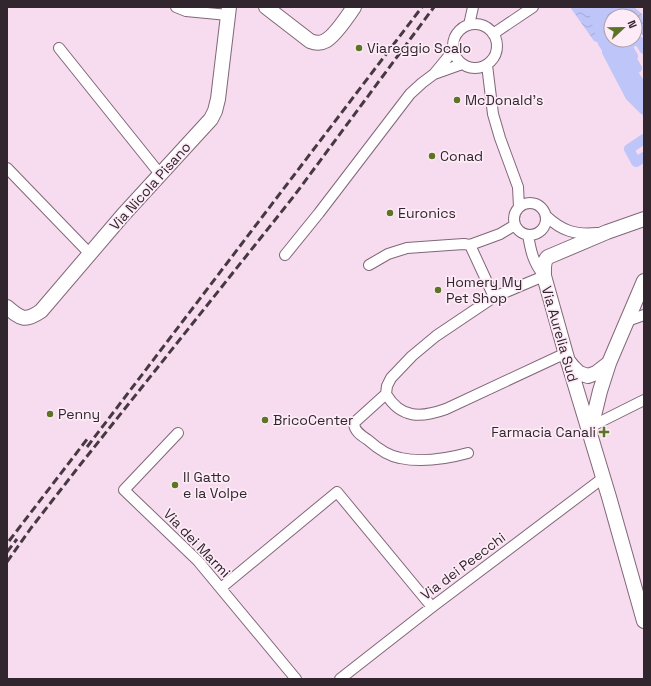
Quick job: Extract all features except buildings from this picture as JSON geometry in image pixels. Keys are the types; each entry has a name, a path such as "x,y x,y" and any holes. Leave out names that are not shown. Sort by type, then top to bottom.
{"main road":[{"path":"266,7 310,41 318,43 326,41 331,37 354,7"},
{"name":"Via Nicola Pisano","path":"7,307 17,315 30,317 45,307 123,215 207,123 215,111 218,99 229,10"},
{"path":"544,276 544,263 547,258 607,232 644,219"},
{"name":"Via Aurelia Sud","path":"544,276 566,356 590,430 644,620"},
{"name":"Via Aurelia Sud","path":"590,430 609,363 644,283"},
{"path":"566,356 579,373 588,376 596,373 609,363"}],"street":[{"path":"176,7 186,11 229,10"},
{"path":"469,25 473,7"},
{"path":"494,34 534,7"},
{"path":"474,24 482,25 494,34 496,39 496,51 492,61 487,65 481,68 466,67 456,58 453,50 453,42 456,35 462,29 474,24"},
{"path":"59,48 160,174"},
{"path":"285,255 410,94 434,74 453,50"},
{"path":"434,74 462,64"},
{"path":"487,65 493,114 518,187 519,207"},
{"path":"474,68 482,78 490,97"},
{"path":"7,168 90,254"},
{"path":"518,187 532,203"},
{"path":"546,216 546,221 542,230 528,235 520,232 514,220 514,215 519,207 523,204 532,203 542,208 546,216 557,225 571,232 588,234 607,232"},
{"path":"369,265 388,254 407,248 464,244 470,245 500,234 515,224"},
{"name":"Via Aurelia Sud","path":"528,235 532,256 544,276"},
{"path":"470,245 494,297"},
{"path":"544,276 494,297 436,336 412,356 391,378 387,386 386,394 390,402 408,414 430,414 446,409 566,356"},
{"path":"627,321 644,315"},
{"path":"386,394 354,424 357,432 376,447 400,458 430,461 448,459 468,453"},
{"path":"590,430 644,400"},
{"name":"Via dei Marmi","path":"178,432 124,490 198,561 296,679"},
{"name":"Via dei Peecchi","path":"340,679 432,607 603,478"},
{"path":"221,588 337,492 432,607"}],"water":[{"path":"570,7 635,8 603,8 603,47 600,43 594,41"},
{"path":"643,22 644,23 644,37 643,36"},
{"path":"604,48 614,48 607,52"}],"waterway":[{"path":"596,7 606,41 644,99"},
{"path":"637,68 631,58 633,56 627,46 635,40 640,42 644,49"},
{"path":"644,90 616,47 607,52 630,96 644,110"},
{"path":"644,139 629,149 636,162 644,157"}],"railway":[{"path":"87,447 422,7"},
{"path":"7,562 31,528 80,465 294,196 434,7"},
{"path":"9,541 88,438"},
{"path":"7,552 17,539"}],"place":[{"name":"Viareggio Scalo","path":"359,48"},
{"name":"McDonald's","path":"457,100"},
{"name":"Conad","path":"432,156"},
{"name":"Euronics","path":"390,213"},
{"name":"Homery My Pet Shop","path":"438,290"},
{"name":"Penny","path":"50,414"},
{"name":"BricoCenter","path":"265,420"},
{"name":"Farmacia Canali","path":"604,432"},
{"name":"Il Gatto e la Volpe","path":"175,485"}]}
